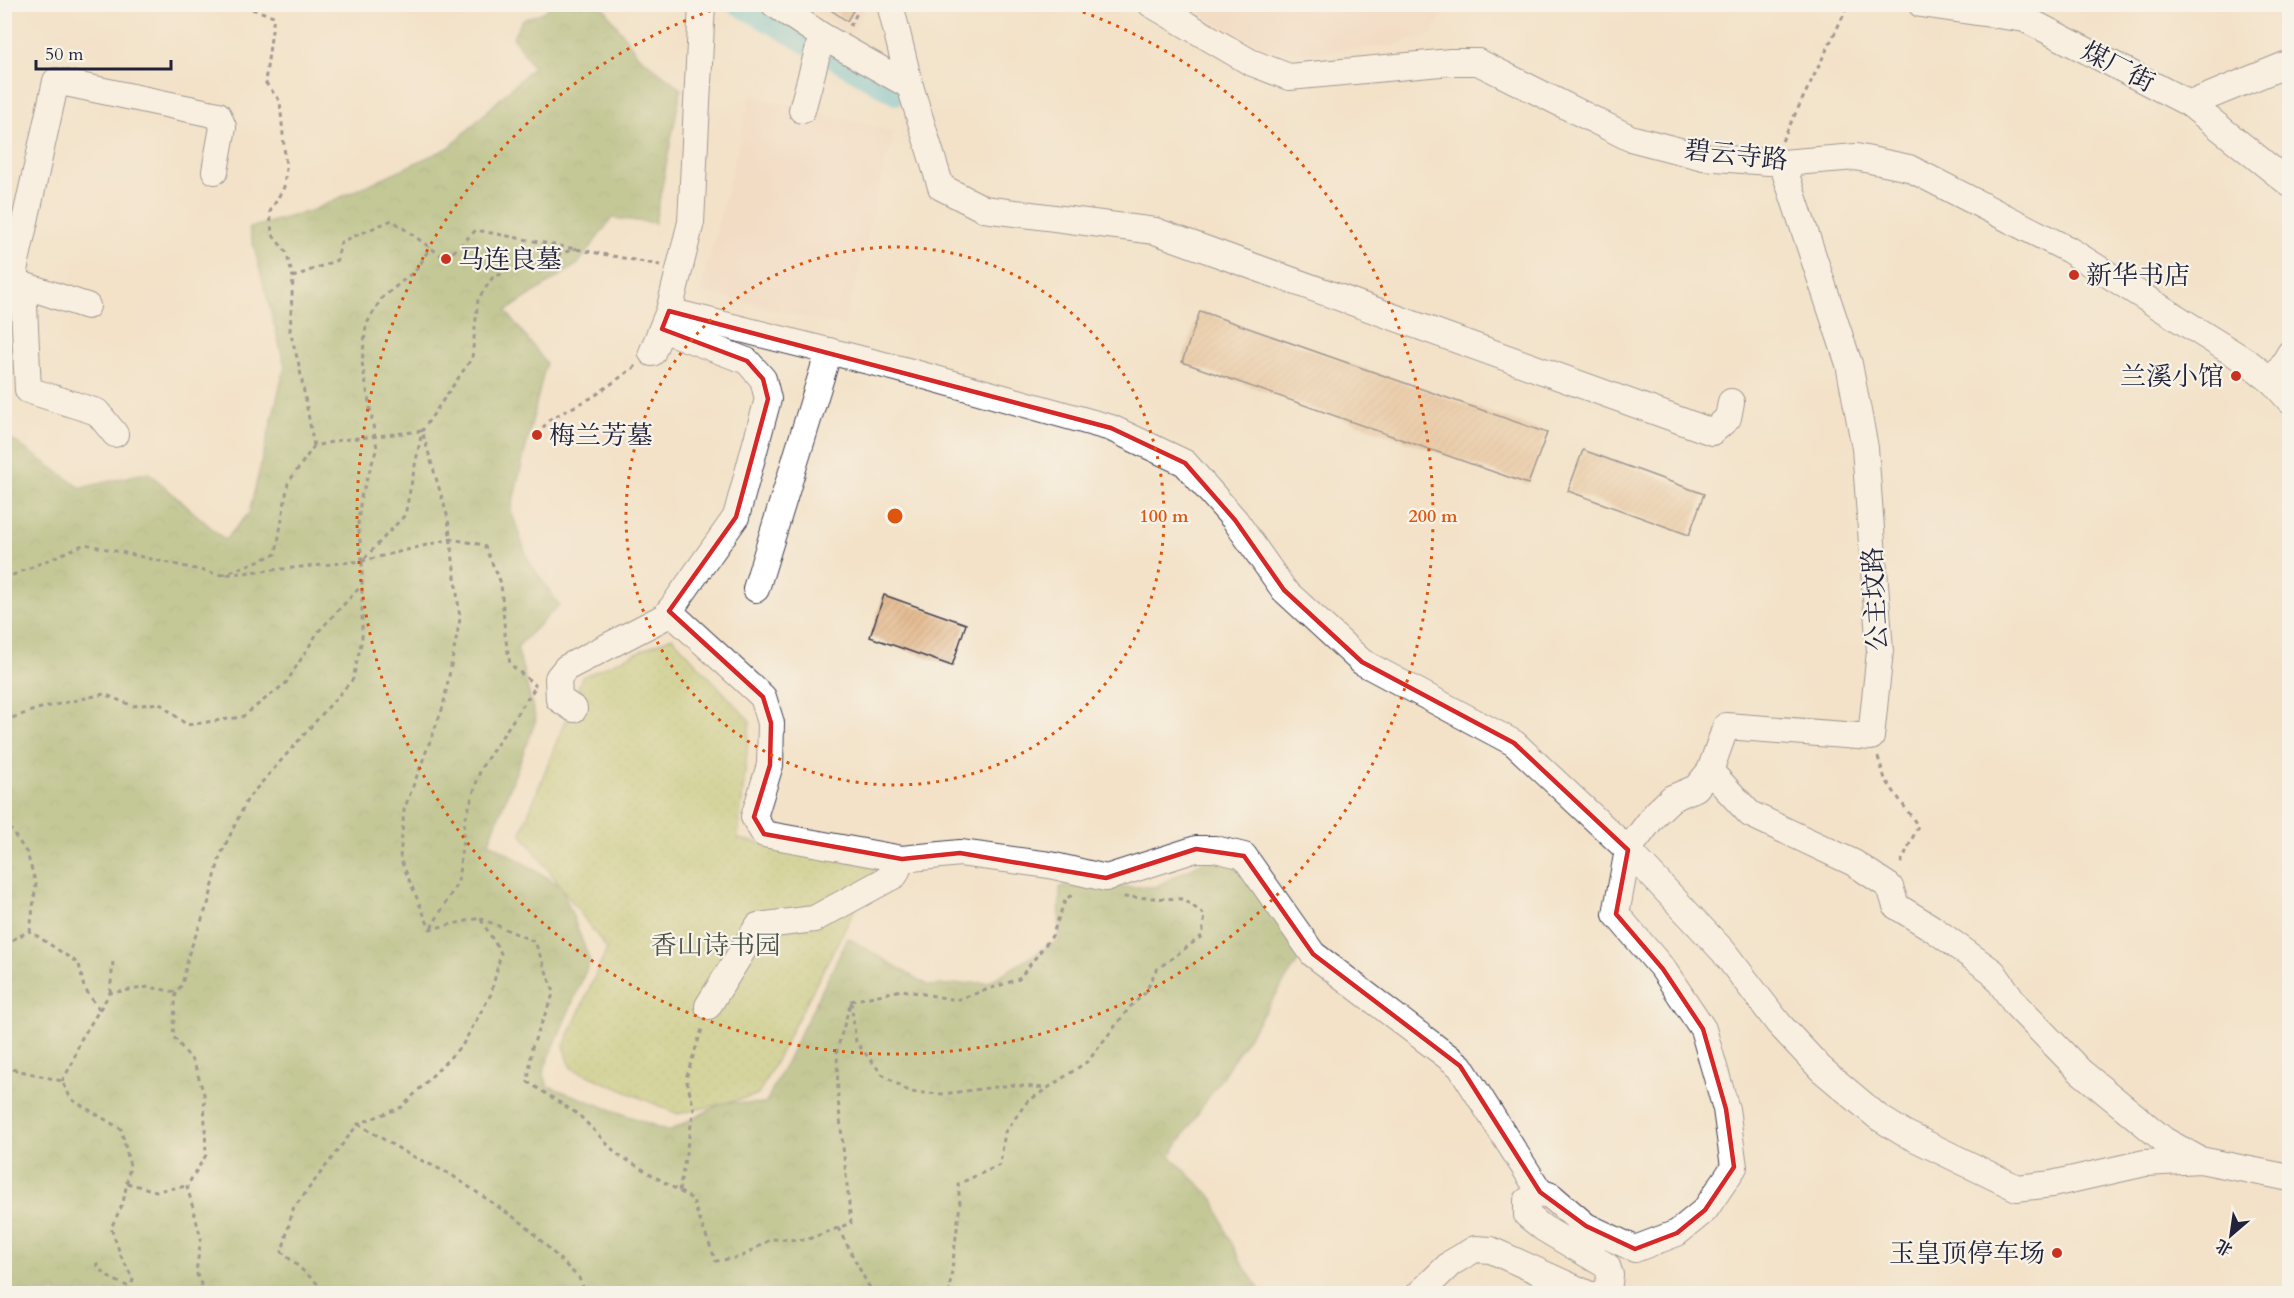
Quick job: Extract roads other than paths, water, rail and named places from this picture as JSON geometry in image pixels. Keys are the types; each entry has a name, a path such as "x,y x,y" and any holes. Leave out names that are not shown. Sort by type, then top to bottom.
{"street":[{"path":"652,353 666,320 691,222 702,4"},
{"path":"774,4 819,47 910,86"},
{"path":"890,4 938,198 984,209 1155,231 1712,432 1728,418 1731,402"},
{"name":"碧云寺路","path":"1152,4 1250,62 1290,77 1451,62 1478,62 1630,138 1703,157 1777,163 1856,157 1909,168 2069,250 2248,363 2273,382 2289,401"},
{"name":"煤厂街","path":"1921,4 2025,19 2190,104 2289,184"},
{"path":"802,110 819,47"},
{"path":"2190,104 2289,63"},
{"path":"115,434 97,412 28,390 14,277 56,81 218,115 223,127 215,171"},
{"name":"公主坟路","path":"1710,771 1726,726 1871,737 1880,651 1865,447 1850,364 1777,163"},
{"path":"14,277 87,306"},
{"path":"666,320 829,351 1112,428 1185,463 1235,520 1284,590 1362,662 1514,743 1628,850 1723,951 1779,1024 1821,1069 1878,1117 1902,1132 2017,1188 2052,1184 2145,1163 2200,1160 2289,1178"},
{"path":"574,709 559,699 547,682 566,668 666,616 736,517 768,399 763,379 747,361 666,320"},
{"path":"756,589 829,351"},
{"path":"2273,382 2289,353"},
{"path":"669,611 764,697 771,723 770,765 754,817 764,834 902,859 960,853 1050,865 1106,878 1196,849 1215,849 1244,856 1312,954 1460,1066 1540,1192 1551,1196 1586,1226 1635,1249 1677,1233 1705,1210 1734,1167 1726,1109 1703,1029 1663,969 1616,914 1628,850 1656,813 1672,798 1696,788 1710,771 1750,814 1854,863 1890,887 1896,906 1932,928 1993,972 2016,1005 2080,1071 2164,1140 2200,1160"},
{"path":"708,1006 758,926 814,919 895,876 902,859"},
{"path":"1540,1192 1527,1201 1527,1215 1543,1228 1607,1266 1610,1275 1608,1291 1599,1293"},
{"path":"1419,1293 1451,1263 1475,1249 1491,1250 1588,1293"}],"waterway":[{"path":"736,4 896,95"}],"place":[{"name":"马连良墓","path":"446,259"},
{"name":"新华书店","path":"2074,275"},
{"name":"兰溪小馆","path":"2236,376"},
{"name":"梅兰芳墓","path":"537,435"},
{"name":"玉皇顶停车场","path":"2057,1253"}],"park label":[{"name":"香山诗书园","path":"716,945"}]}
